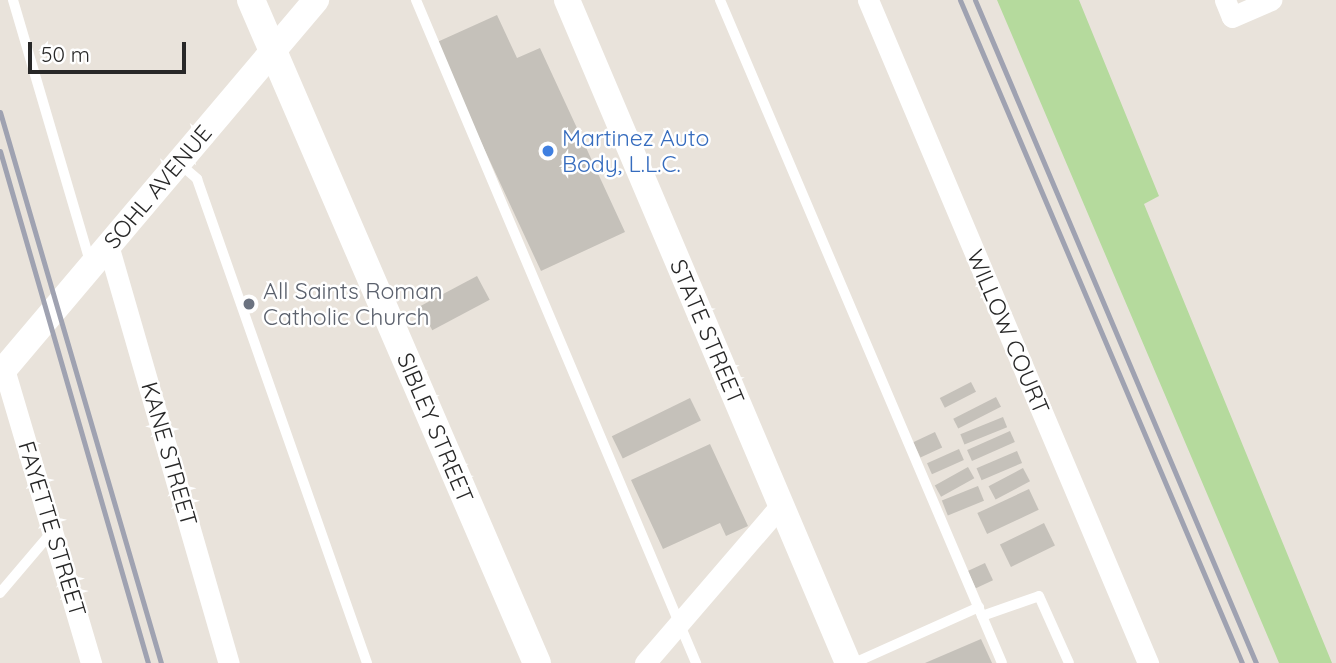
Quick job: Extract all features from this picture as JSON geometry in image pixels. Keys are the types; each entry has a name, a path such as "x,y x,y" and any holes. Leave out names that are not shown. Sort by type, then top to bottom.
{"main road":[{"name":"SIBLEY STREET","path":"251,0 537,663"}],"street":[{"name":"SOHL AVENUE","path":"1,366 100,256 316,0"},
{"name":"STATE STREET","path":"567,0 780,505 851,663"},
{"name":"WILLOW COURT","path":"868,0 1148,663"},
{"path":"1229,8 1271,0"},
{"name":"KANE STREET","path":"100,256 229,663"},
{"name":"FAYETTE STREET","path":"1,366 91,663"},
{"path":"645,663 780,505"}],"lane":[{"path":"13,0 100,256"},
{"path":"416,0 696,663"},
{"path":"720,0 1002,663"},
{"path":"178,163 198,179 367,663"},
{"path":"0,593 53,531"},
{"path":"851,663 981,612 1039,596 1069,663"}],"green space":[{"path":"997,0 1079,0 1159,196 1144,204 1332,663 1279,663"}],"building":[{"path":"497,15 517,58 540,48 625,232 541,271 435,43"},
{"path":"477,276 490,300 432,330 420,307"},
{"path":"971,382 976,392 945,408 940,398"},
{"path":"996,397 1001,407 958,429 953,419"},
{"path":"690,398 701,420 623,459 612,436"},
{"path":"1003,417 1007,427 964,444 960,434"},
{"path":"1010,431 1015,442 972,461 967,450"},
{"path":"935,432 942,447 920,458 913,442"},
{"path":"710,444 748,526 726,536 720,523 663,549 631,480"},
{"path":"959,449 964,460 932,474 927,463"},
{"path":"1017,451 1022,463 982,480 976,468"},
{"path":"968,467 974,478 941,497 935,485"},
{"path":"1023,468 1030,481 996,500 989,486"},
{"path":"978,486 984,501 948,515 942,501"},
{"path":"1029,489 1039,510 987,534 977,513"},
{"path":"1044,523 1055,545 1011,567 1000,544"},
{"path":"985,563 993,580 976,588 968,571"},
{"path":"981,639 992,663 925,663"}],"railway":[{"path":"960,0 1242,663"},
{"path":"975,0 1256,663"},
{"path":"0,112 161,663"},
{"path":"0,151 148,663"}],"place":[{"name":"Martinez Auto Body, L.L.C.","path":"548,151"},
{"name":"All Saints Roman Catholic Church","path":"249,304"}]}
